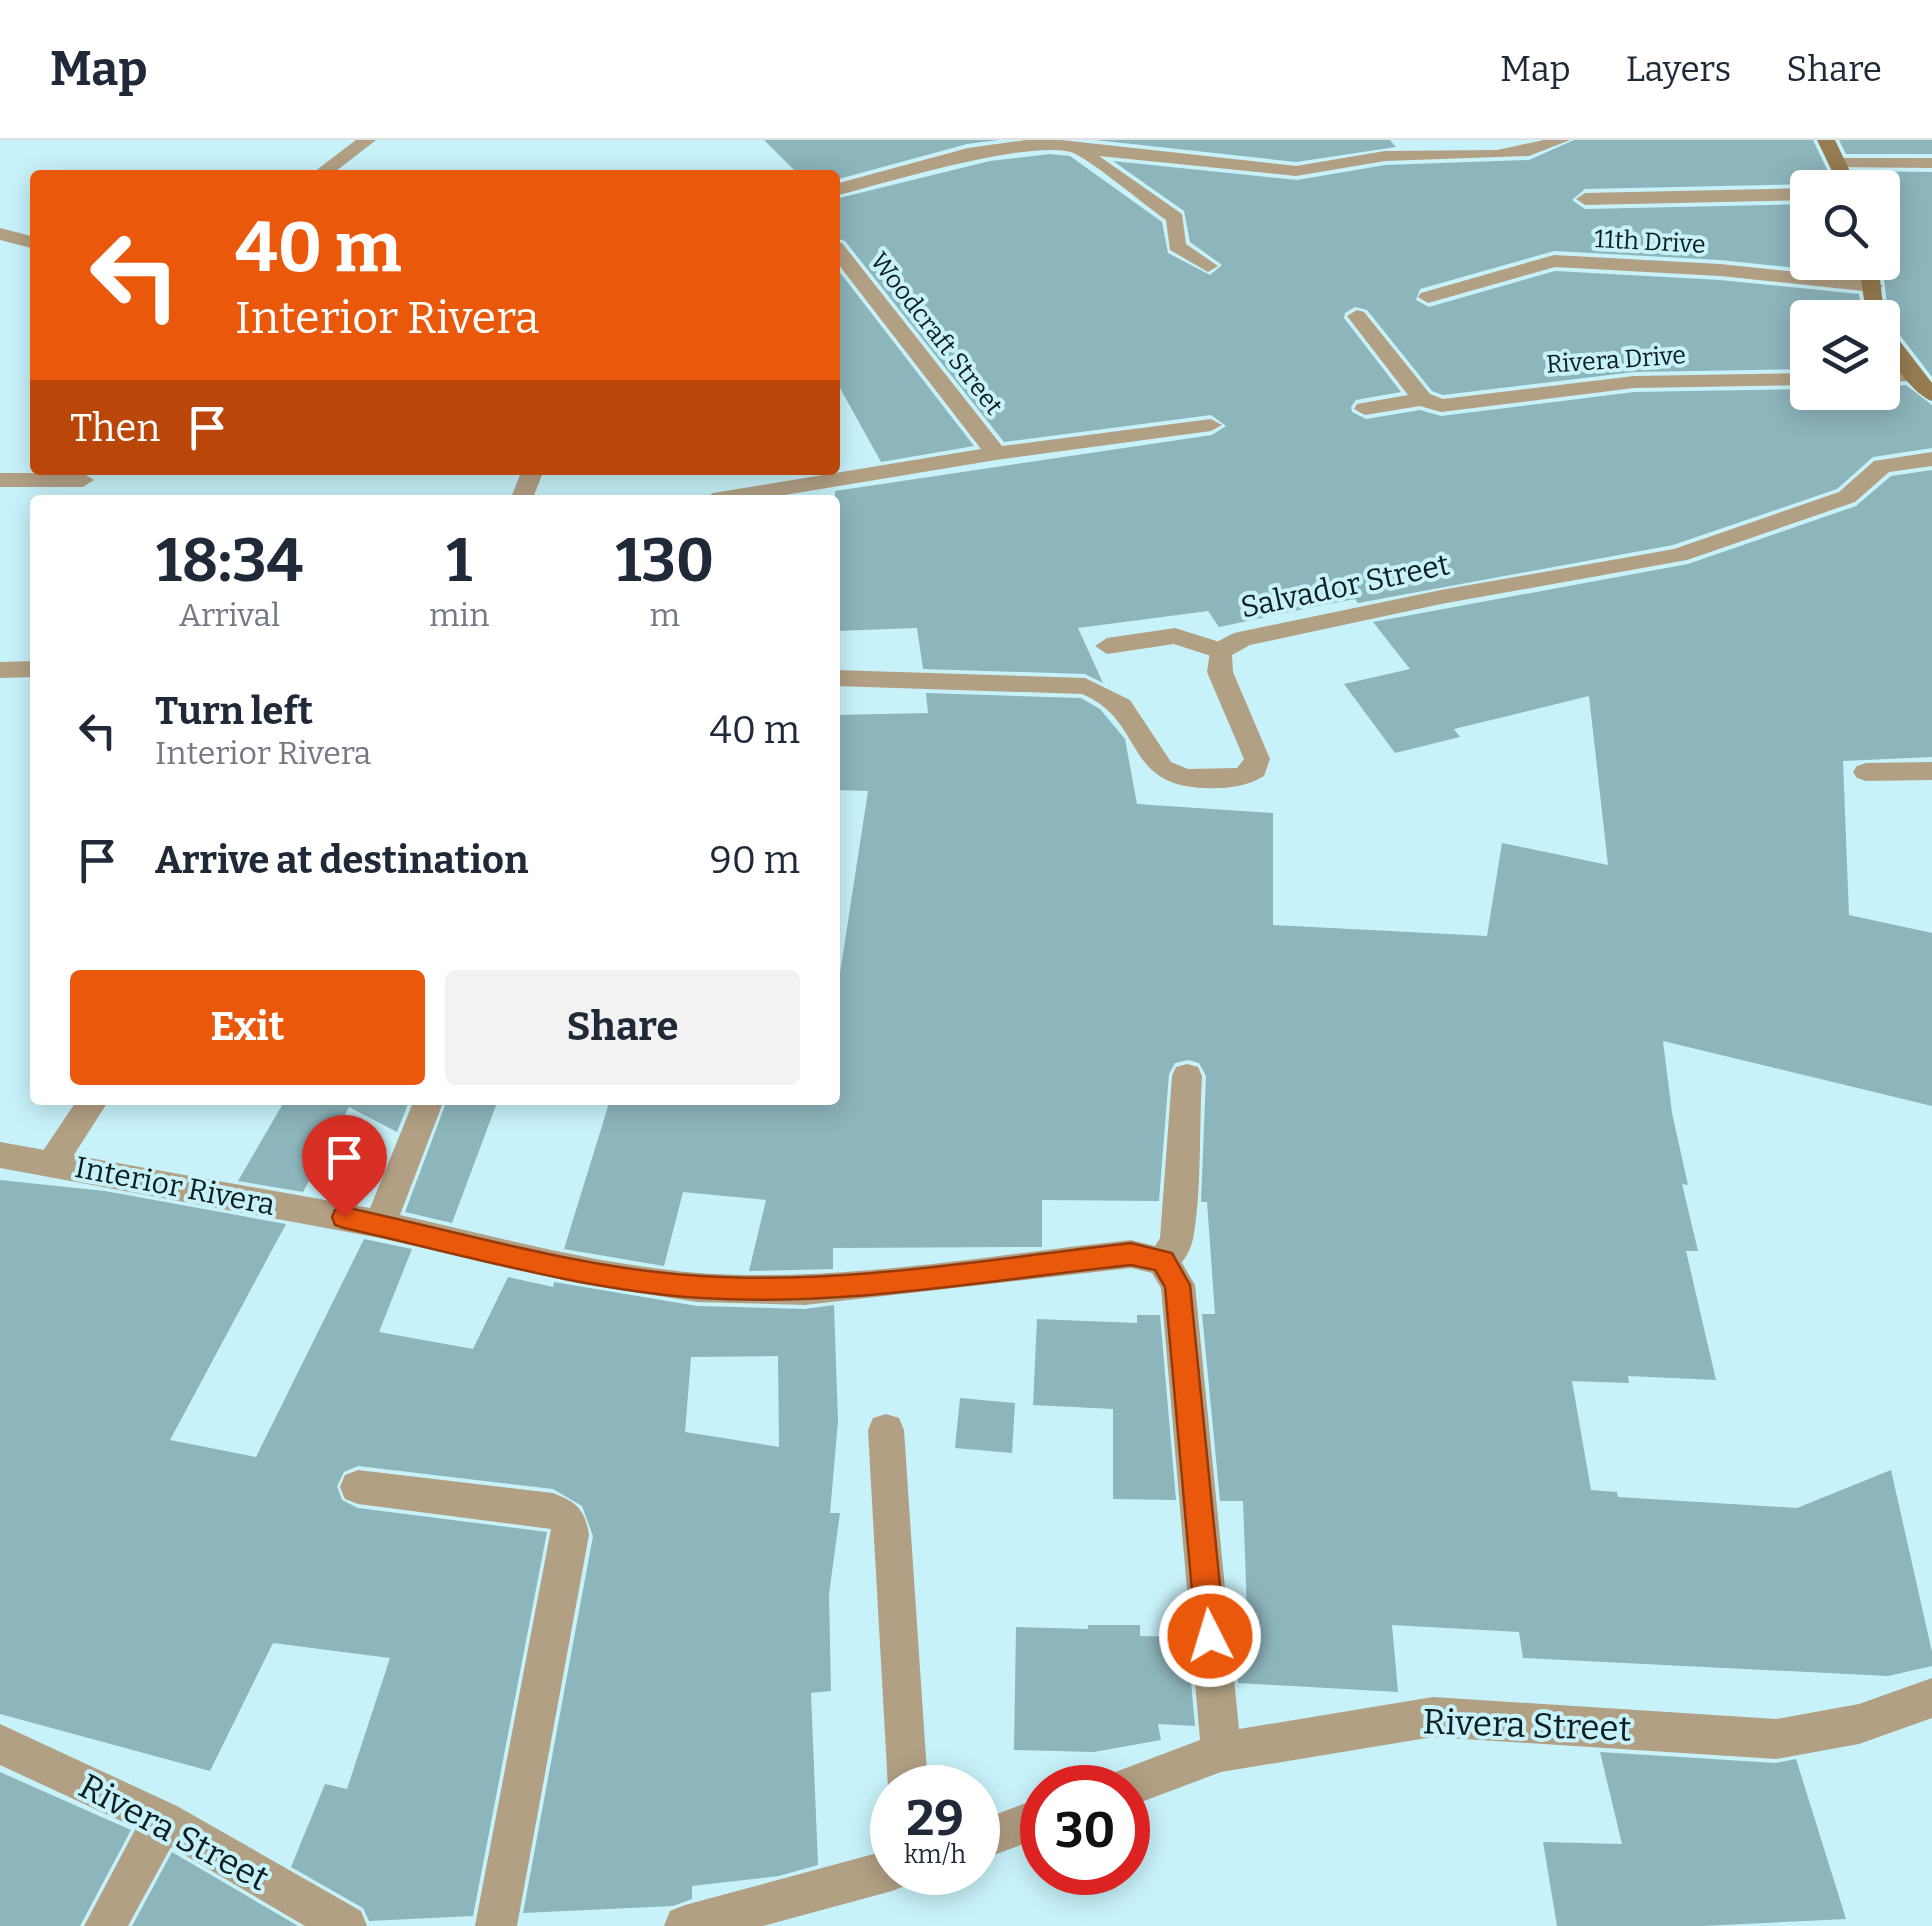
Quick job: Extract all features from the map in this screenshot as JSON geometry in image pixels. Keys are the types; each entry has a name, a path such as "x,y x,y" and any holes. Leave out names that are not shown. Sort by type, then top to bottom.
{"main road":[{"path":"1826,140 1843,170"},
{"path":"1872,280 1875,300"},
{"path":"1900,355 1932,396"}],"street":[{"path":"326,170 367,140"},
{"path":"840,189 997,144 1044,143 1187,162 1296,171 1385,156 1497,156 1561,140"},
{"path":"1074,146 1175,218 1176,246 1208,266"},
{"path":"1840,163 1932,164"},
{"path":"1585,199 1790,194"},
{"path":"0,234 30,242"},
{"name":"Woodcraft Street","path":"840,253 996,454"},
{"name":"11th Drive","path":"1428,297 1554,261 1720,270 1873,286"},
{"path":"1357,316 1426,401"},
{"path":"1900,376 1914,376"},
{"name":"Rivera Drive","path":"1365,409 1426,401 1454,405 1634,382 1790,379"},
{"path":"744,495 996,454 1211,425"},
{"name":"Salvador Street","path":"840,678 1085,686 1108,695 1126,712 1152,761 1167,774 1186,779 1244,778 1255,770 1257,759 1220,672 1220,651 1243,640 1423,601 1679,555 1848,497 1882,466 1932,459"},
{"path":"0,480 81,483"},
{"path":"1108,646 1175,636 1220,651"},
{"path":"0,670 30,669"},
{"path":"1866,772 1932,771"},
{"path":"1188,1076 1176,1241 1163,1261 1178,1285 1222,1752"},
{"path":"52,1163 91,1105"},
{"path":"380,1224 427,1105"},
{"name":"Interior Rivera","path":"0,1155 380,1224 577,1268 698,1287 805,1290 1131,1254 1163,1261"},
{"path":"886,1430 907,1765"},
{"path":"358,1486 554,1510 568,1519 570,1535 496,1926"},
{"name":"Rivera Street","path":"1150,1778 1222,1752 1433,1717 1776,1739 1858,1724 1932,1698"},
{"name":"Rivera Street","path":"0,1744 163,1820 346,1926"},
{"path":"105,1926 163,1820"},
{"path":"685,1926 870,1876"}],"building":[{"path":"764,140 999,140 967,144 840,179 840,170 794,170"},
{"path":"1095,140 1390,140 1396,147 1296,162"},
{"path":"1574,140 1813,140 1827,170 1790,170 1790,184 1585,189 1572,200 1585,209 1790,204 1790,267 1554,251 1420,289 1416,300 1429,307 1555,271 1720,280 1859,294 1860,300 1790,300 1790,369 1634,372 1443,395 1432,391 1367,310 1355,307 1344,318 1401,392 1356,400 1352,412 1366,419 1420,410 1441,416 1634,392 1790,389 1790,410 1900,410 1900,386 1906,385 1932,405 1932,448 1873,457 1837,489 1673,545 1358,603 1355,599 1219,627 1208,611 1078,628 1103,683 1085,674 923,669 917,628 840,631 840,495 835,495 835,491 1212,435 1226,426 1211,415 1004,442 840,240 840,198 990,161 1050,154 1070,156 1162,222 1168,253 1210,275 1222,265 1190,242 1184,211 1113,161 1297,180 1385,165 1529,160"},
{"path":"1839,140 1932,140 1932,154 1846,154"},
{"path":"1900,172 1932,172 1932,377 1900,335 1900,300 1887,300 1884,280 1900,280"},
{"path":"840,272 974,446 881,462 840,388"},
{"path":"1932,470 1932,757 1843,761 1849,915 1932,933 1932,1106 1663,1041 1672,1113 1688,1185 1682,1184 1698,1251 1686,1251 1716,1380 1628,1376 1629,1383 1572,1381 1591,1490 1617,1492 1618,1497 1797,1508 1891,1470 1932,1666 1888,1676 1523,1658 1519,1632 1392,1625 1398,1692 1238,1683 1234,1638 1248,1638 1243,1501 1220,1501 1202,1314 1215,1314 1207,1202 1201,1202 1206,1076 1199,1063 1175,1063 1169,1074 1159,1201 1042,1200 1042,1247 833,1248 833,1269 749,1271 766,1200 683,1192 664,1266 564,1249 608,1105 840,1105 840,973 868,791 840,790 840,715 928,713 926,693 1081,698 1100,709 1125,739 1137,804 1273,813 1273,925 1487,936 1502,843 1608,865 1589,696 1454,729 1460,737 1395,753 1344,684 1410,669 1373,622 1688,564 1856,506 1891,476"},
{"path":"282,1105 408,1105 397,1132 349,1107 303,1192 238,1181"},
{"path":"445,1105 496,1105 452,1223 405,1212"},
{"path":"0,1180 105,1191 286,1224 170,1440 256,1457 364,1239 412,1249 379,1332 473,1349 508,1277 553,1287 554,1282 697,1306 805,1309 834,1305 838,1421 830,1513 840,1513 829,1594 831,1691 811,1693 818,1865 779,1876 692,1886 692,1899 673,1906 523,1913 593,1536 582,1506 553,1489 358,1466 344,1472 337,1486 342,1500 358,1508 547,1532 473,1916 369,1921 363,1908 291,1867 325,1784 347,1789 390,1658 273,1643 210,1771 0,1714","holes":["778,1356 779,1447 685,1432 691,1357"]},
{"path":"1137,1315 1160,1315 1176,1500 1113,1499 1113,1409 1033,1405 1037,1319 1137,1323"},
{"path":"960,1398 1015,1403 1012,1453 955,1448"},
{"path":"1088,1625 1140,1625 1140,1636 1187,1637 1195,1726 1158,1724 1161,1740 1094,1752 1014,1750 1016,1627 1088,1629"},
{"path":"1600,1752 1776,1763 1796,1759 1846,1919 1702,1926 1557,1926 1543,1842 1622,1844"},
{"path":"0,1772 131,1830 80,1926 0,1926"},
{"path":"172,1852 298,1926 132,1926"}],"route":[{"path":"344,1217 577,1268 698,1287 805,1290 1131,1254 1163,1261 1178,1285 1210,1636"}]}
